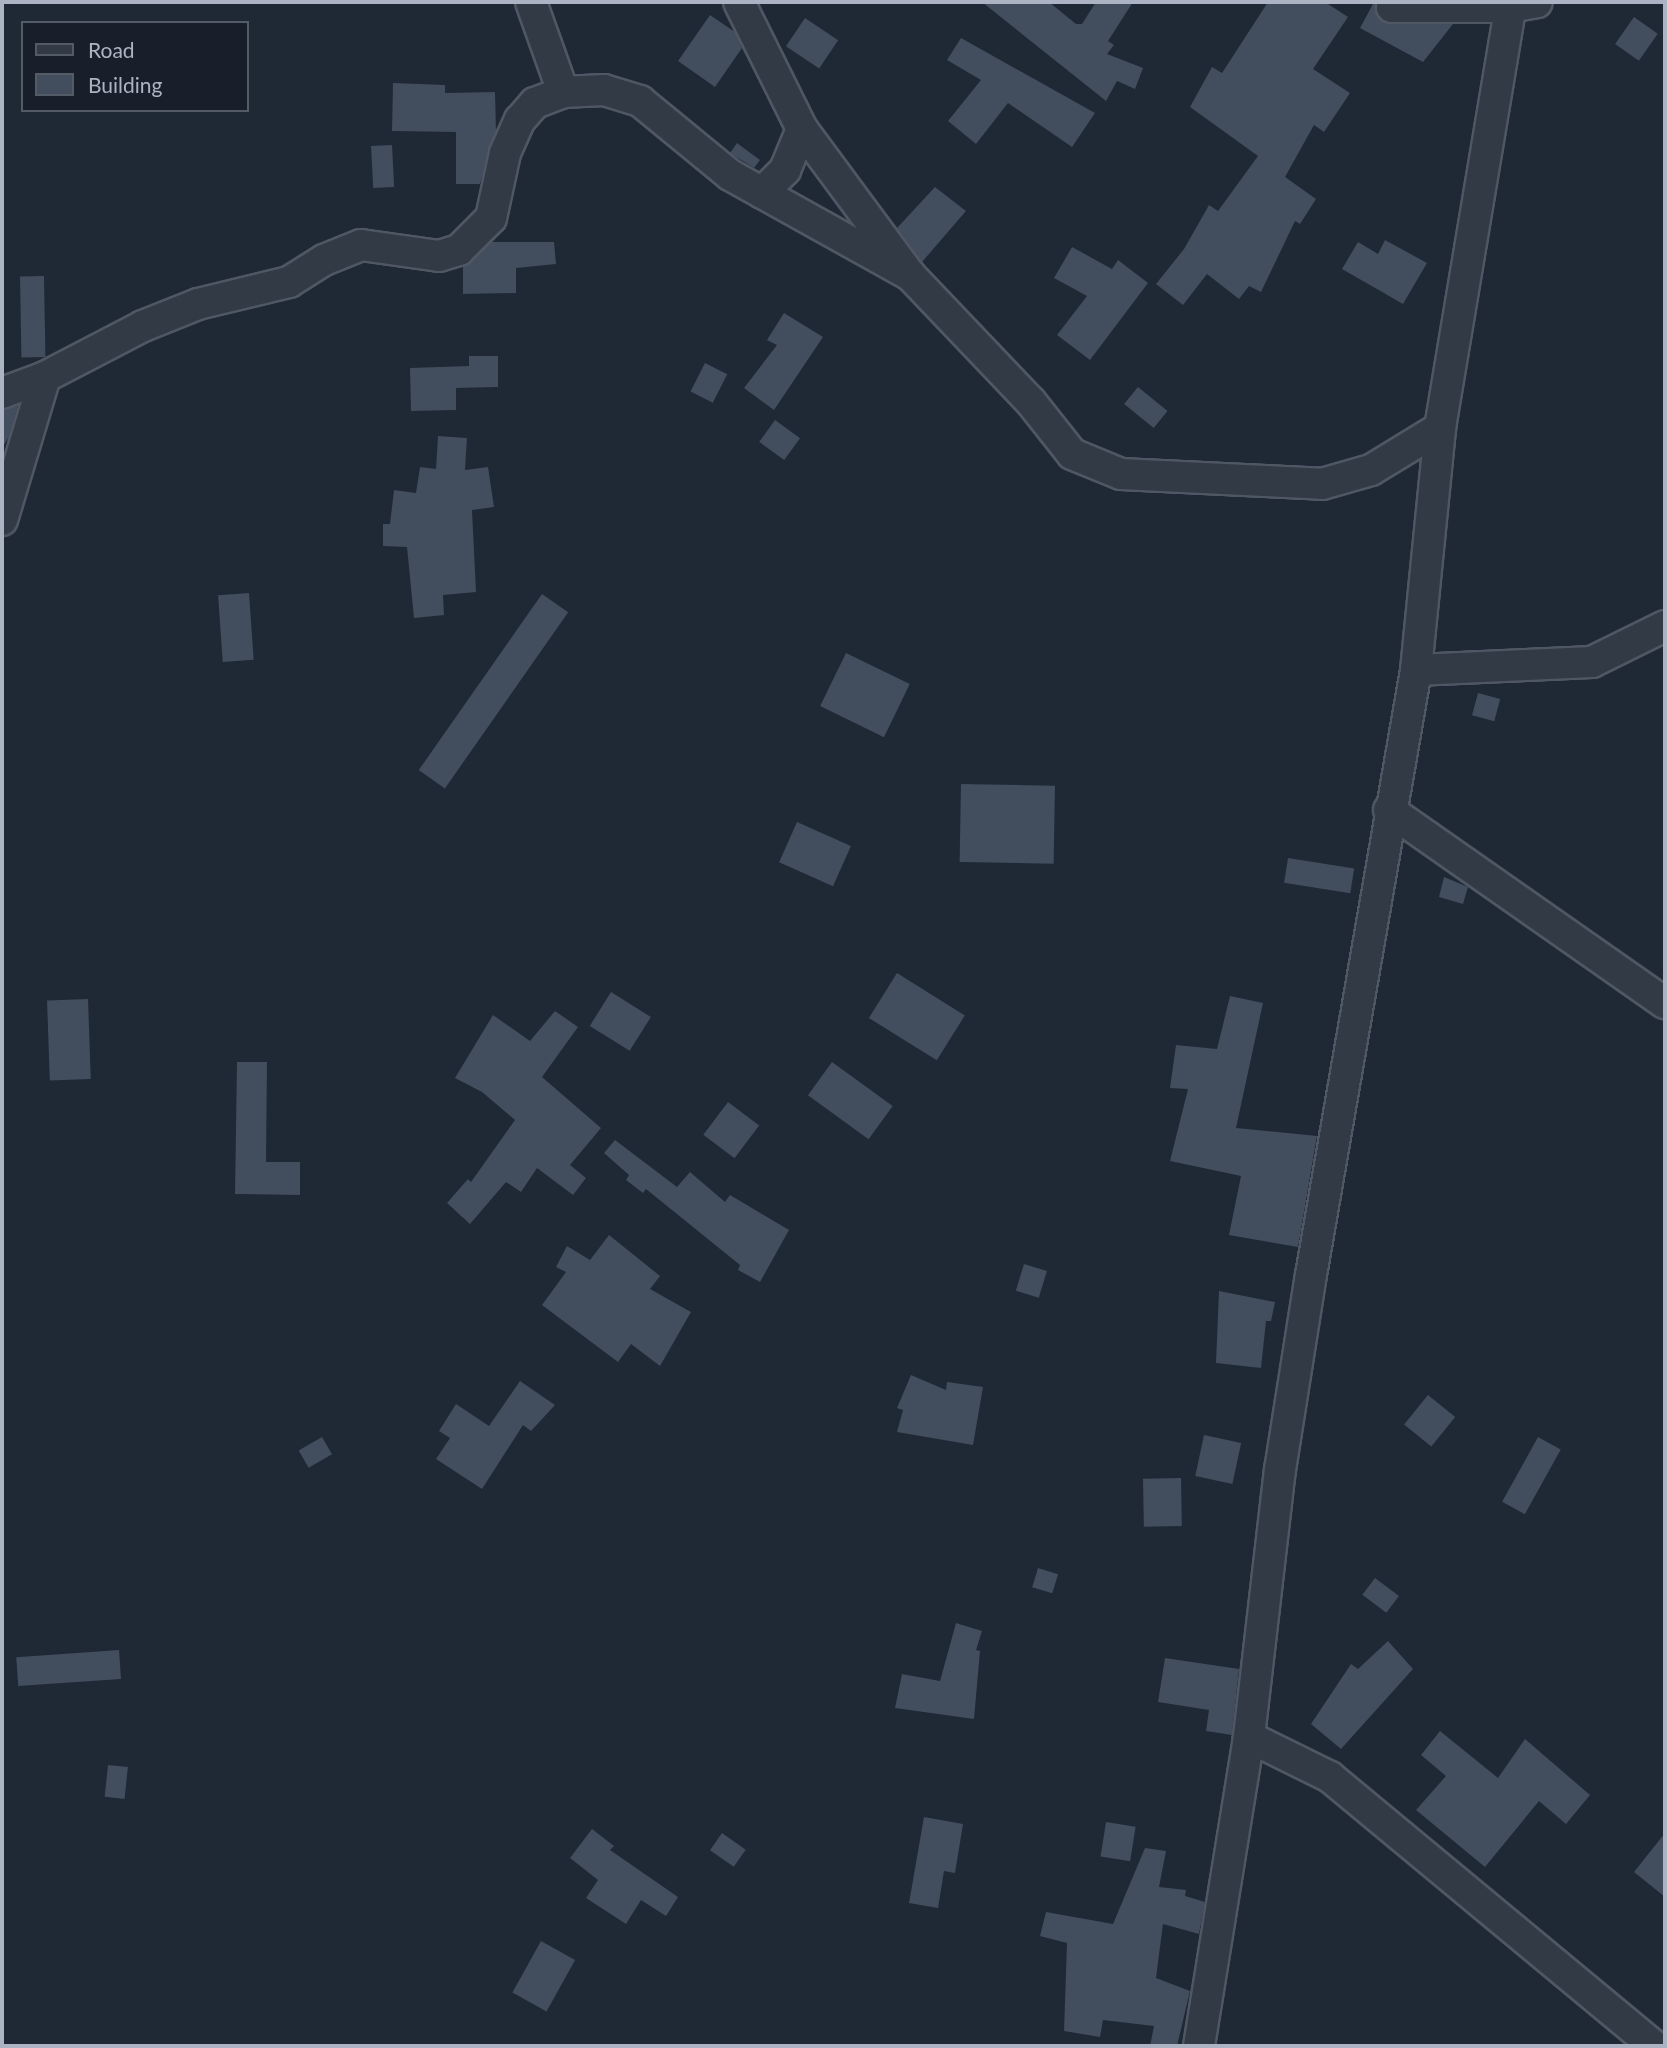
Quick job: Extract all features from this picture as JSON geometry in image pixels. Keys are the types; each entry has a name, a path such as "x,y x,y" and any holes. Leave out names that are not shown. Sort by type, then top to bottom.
{"street":[{"path":"531,2 563,92"},
{"path":"739,2 802,129 910,275 1031,402 1064,448 1082,460 1121,474 1322,484 1371,470 1440,428"},
{"path":"1199,2046 1249,1737 1280,1470 1389,810 1416,670 1440,428 1519,4 1392,7 1392,2"},
{"path":"2,393 45,377 143,326 198,304 276,286 361,245 439,256 459,250 491,218 505,153 520,120 535,103 563,92 604,90 640,100 709,159 762,194 910,275"},
{"path":"762,194 785,170 802,129"},
{"path":"2,520 45,377"},
{"path":"1416,670 1592,662 1665,626"},
{"path":"1389,810 1665,1003"},
{"path":"1249,1737 1330,1777 1654,2046"}],"building":[{"path":"982,2 1049,2 1076,24 1082,24 1096,2 1133,2 1108,41 1114,45 1107,54 1143,68 1135,89 1117,81 1106,101"},
{"path":"1268,2 1325,2 1348,17 1313,69 1350,93 1324,132 1314,125 1285,177 1316,199 1300,224 1295,221 1261,292 1249,286 1239,299 1207,274 1183,305 1156,284 1184,249 1209,205 1218,211 1258,156 1190,107 1212,67 1222,73"},
{"path":"1374,2 1384,22 1453,24 1423,62 1360,28"},
{"path":"710,15 735,32 742,48 715,87 678,61"},
{"path":"1634,17 1658,34 1639,61 1615,44"},
{"path":"805,18 838,40 819,69 786,46"},
{"path":"961,38 1095,113 1072,147 1008,103 976,144 948,121 981,80 947,60"},
{"path":"393,83 445,85 445,93 495,92 496,131 480,184 456,184 456,132 392,131"},
{"path":"737,143 760,160 754,168 730,153"},
{"path":"392,145 394,187 373,188 371,146"},
{"path":"935,187 966,211 922,262 897,228"},
{"path":"1385,240 1427,263 1403,304 1342,269 1358,242 1378,254"},
{"path":"491,242 554,242 556,264 516,268 516,293 463,294 463,267"},
{"path":"1072,247 1112,269 1118,260 1148,283 1090,360 1057,335 1087,296 1054,278"},
{"path":"20,276 44,276 45,357 21,357"},
{"path":"784,313 823,337 774,410 744,388 777,345 767,340"},
{"path":"469,356 498,356 498,387 456,388 456,410 411,411 410,368 469,366"},
{"path":"705,363 727,374 713,403 690,392"},
{"path":"1138,387 1168,411 1154,428 1124,404"},
{"path":"18,406 9,437 2,448 2,410"},
{"path":"775,420 800,438 784,460 759,442"},
{"path":"438,436 467,438 465,470 488,467 494,507 472,510 476,592 443,595 444,615 414,618 407,547 383,546 383,524 390,524 394,490 416,493 420,467 436,469"},
{"path":"249,593 254,660 223,662 218,595"},
{"path":"542,594 568,612 445,788 419,770"},
{"path":"846,653 910,684 884,737 820,706"},
{"path":"1478,693 1500,699 1494,721 1472,715"},
{"path":"961,784 1055,786 1054,864 960,862"},
{"path":"797,822 851,846 833,886 779,862"},
{"path":"1288,858 1354,868 1350,893 1284,883"},
{"path":"1444,877 1468,887 1463,904 1439,897"},
{"path":"897,973 965,1015 937,1060 869,1018"},
{"path":"611,992 651,1017 630,1051 590,1026"},
{"path":"1230,996 1263,1003 1236,1128 1317,1136 1298,1247 1229,1235 1241,1176 1170,1161 1188,1089 1170,1088 1176,1045 1217,1049"},
{"path":"88,999 91,1079 50,1080 47,1000"},
{"path":"555,1011 578,1027 542,1077 601,1128 570,1165 586,1178 573,1195 537,1168 521,1192 506,1182 470,1224 447,1203 468,1179 471,1182 515,1120 482,1092 455,1078 493,1015 530,1041"},
{"path":"237,1062 267,1062 266,1162 300,1162 300,1195 235,1194"},
{"path":"832,1062 893,1106 869,1139 808,1095"},
{"path":"728,1102 759,1125 734,1158 703,1135"},
{"path":"615,1140 677,1187 690,1172 725,1202 730,1195 789,1230 760,1282 738,1270 740,1265 646,1189 643,1193 626,1180 629,1175 604,1153"},
{"path":"609,1235 660,1276 650,1289 691,1312 660,1366 631,1344 618,1362 542,1305 566,1272 556,1267 567,1246 590,1260"},
{"path":"1024,1264 1047,1271 1039,1298 1016,1291"},
{"path":"1219,1291 1275,1302 1271,1321 1266,1321 1261,1368 1216,1363"},
{"path":"911,1375 946,1390 947,1382 983,1387 973,1445 897,1432 903,1410 897,1408"},
{"path":"520,1381 555,1405 531,1431 523,1425 482,1489 436,1459 450,1438 439,1431 456,1404 489,1426"},
{"path":"1428,1395 1455,1417 1431,1447 1404,1425"},
{"path":"1204,1435 1241,1443 1232,1484 1195,1476"},
{"path":"322,1437 332,1454 309,1468 299,1450"},
{"path":"1538,1437 1561,1450 1525,1514 1502,1502"},
{"path":"1181,1478 1182,1526 1144,1527 1143,1479"},
{"path":"1038,1568 1058,1574 1052,1593 1032,1587"},
{"path":"1375,1578 1399,1596 1386,1613 1362,1595"},
{"path":"956,1623 982,1631 976,1650 980,1651 974,1719 895,1708 902,1674 940,1681"},
{"path":"1388,1641 1413,1669 1341,1749 1311,1724 1351,1664 1358,1669"},
{"path":"119,1650 121,1679 18,1686 16,1657"},
{"path":"1165,1658 1239,1669 1232,1735 1206,1731 1209,1710 1158,1702"},
{"path":"1440,1731 1498,1778 1525,1739 1590,1795 1566,1824 1539,1801 1485,1867 1416,1810 1446,1776 1421,1755"},
{"path":"108,1765 128,1767 125,1799 105,1797"},
{"path":"924,1817 963,1824 955,1873 944,1871 938,1908 909,1903"},
{"path":"1106,1822 1136,1827 1130,1861 1101,1857"},
{"path":"592,1829 614,1846 610,1850 678,1897 666,1916 641,1900 626,1924 586,1898 598,1880 570,1858"},
{"path":"722,1833 746,1850 734,1867 710,1850"},
{"path":"1665,1833 1665,1897 1634,1872"},
{"path":"1145,1848 1166,1851 1159,1887 1186,1890 1185,1896 1205,1902 1199,1934 1163,1924 1156,1978 1190,1991 1177,2046 1150,2046 1154,2026 1103,2020 1100,2037 1064,2031 1067,1943 1040,1936 1046,1912 1113,1924"},
{"path":"541,1941 575,1960 547,2012 512,1993"}]}
